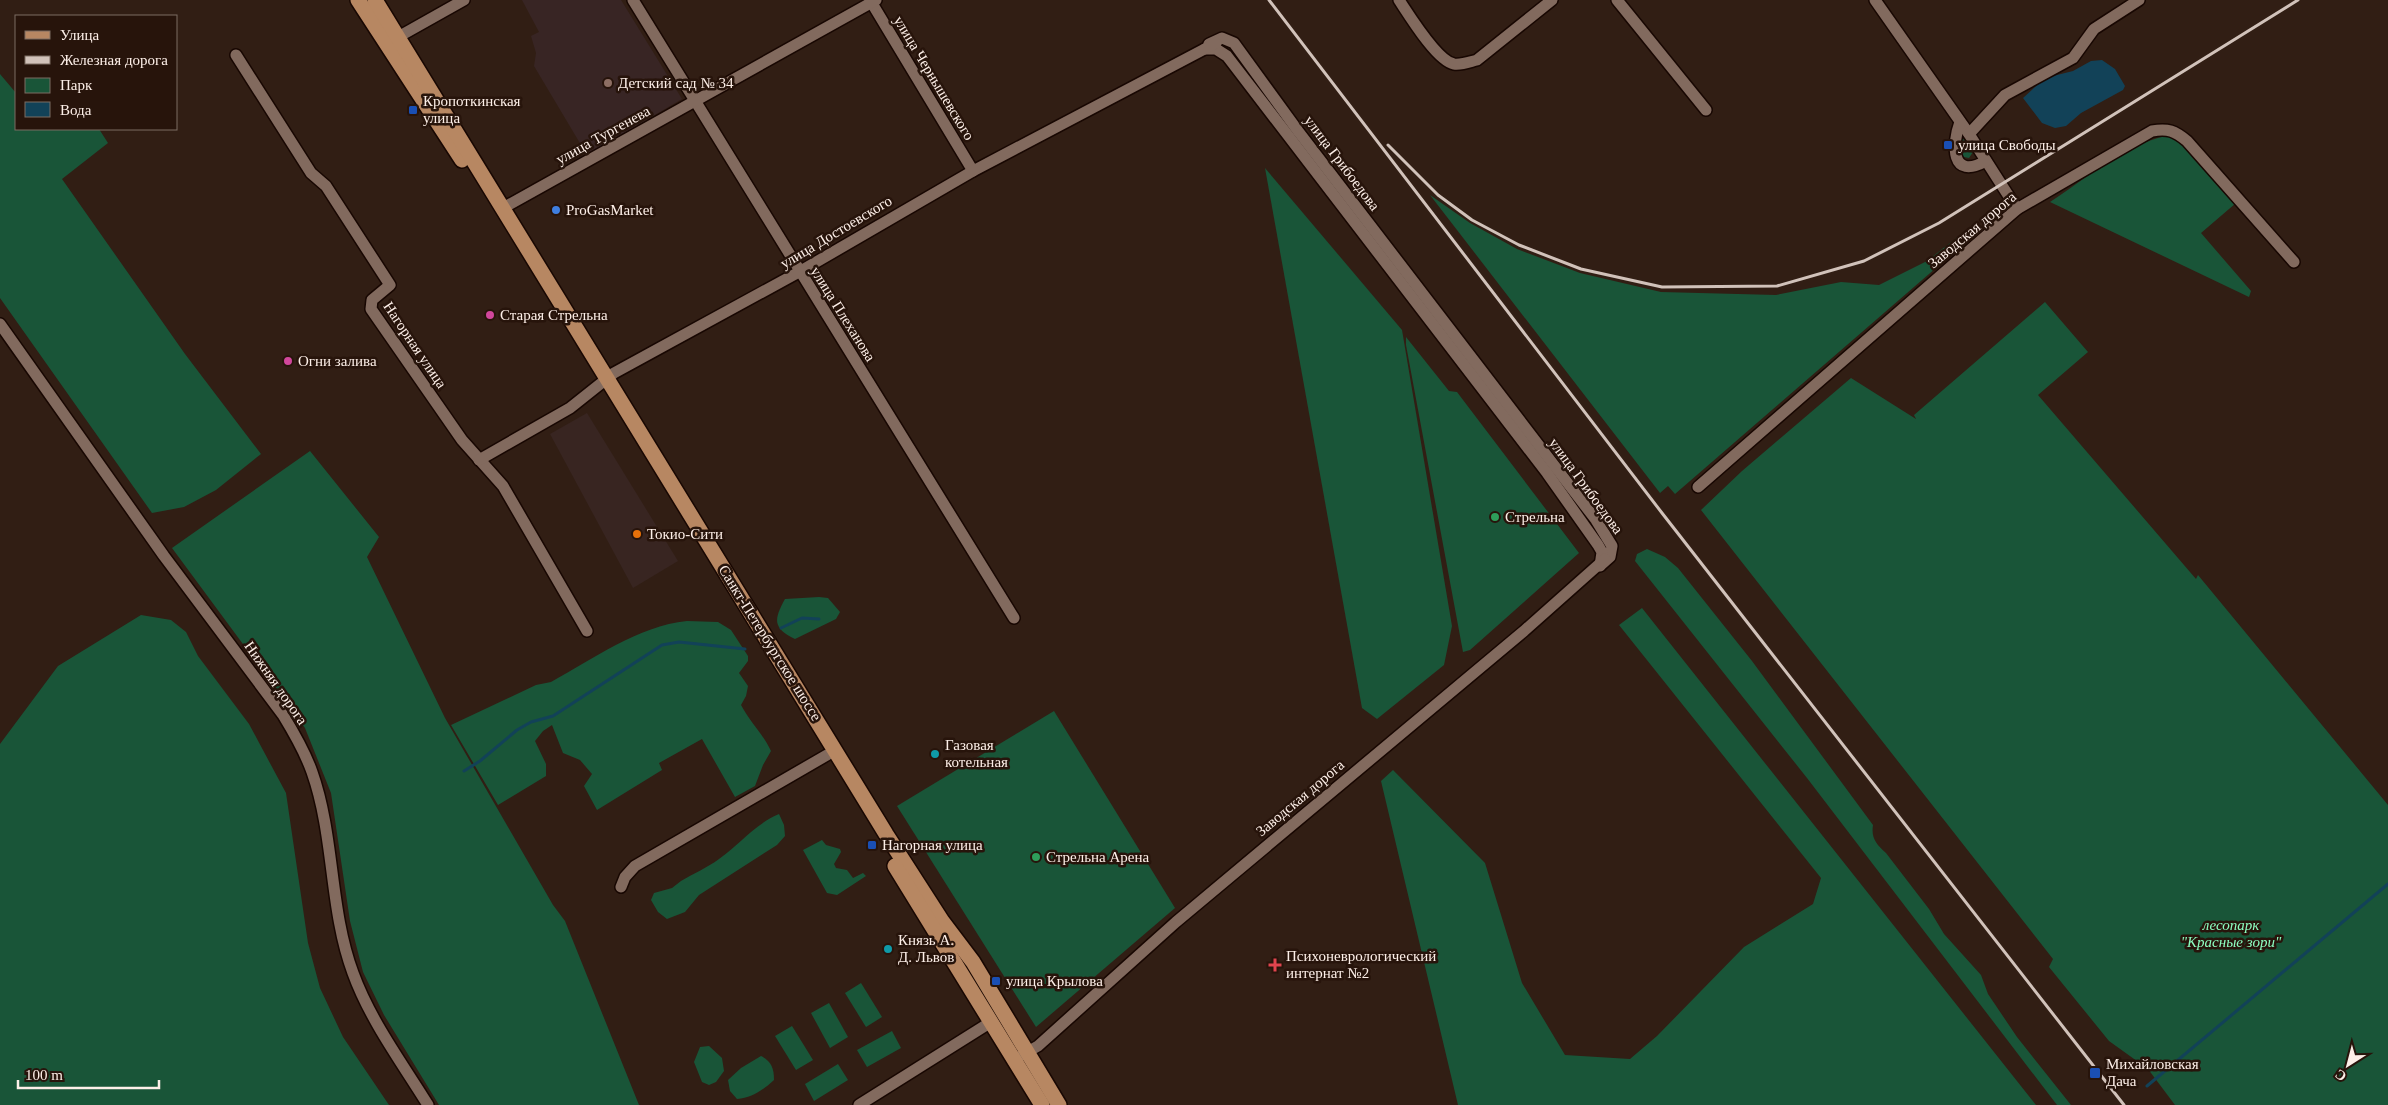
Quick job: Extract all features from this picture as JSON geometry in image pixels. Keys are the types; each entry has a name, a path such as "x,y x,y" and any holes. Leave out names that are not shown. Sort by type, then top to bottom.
{"main road":[{"name":"Санкт-Петербургское шоссе","path":"358,0 392,40 503,208 604,382 827,755 991,1022 1021,1056 1059,1105"},
{"name":"Санкт-Петербургское шоссе","path":"375,0 392,40 456,150 604,382 886,834 942,921 973,962 1021,1056 1042,1105"}],"street":[{"path":"392,40 464,0"},
{"name":"улица Плеханова","path":"633,0 694,102 1014,618"},
{"path":"1399,0 1440,56 1452,64 1464,64 1477,60 1552,0"},
{"path":"1617,0 1706,110"},
{"path":"1875,0 1969,134 2017,208"},
{"path":"1969,134 2004,95 2073,58 2094,29 2139,0"},
{"name":"улица Тургенева","path":"503,208 873,1"},
{"name":"улица Чернышевского","path":"873,1 973,171"},
{"name":"улица Достоевского","path":"479,460 570,408 614,373 800,272 973,171 1216,43"},
{"name":"улица Грибоедова","path":"1202,49 1222,51 1234,64 1547,472 1598,545 1602,552 1603,562"},
{"name":"Нагорная улица","path":"236,55 311,173 326,186 390,285 372,300 370,309 462,440 504,486 587,631"},
{"path":"1960,122 1954,146 1954,155 1958,162 1972,166 1986,161"},
{"name":"Заводская дорога","path":"1698,487 2017,208 2141,136 2164,129 2176,132 2187,141 2294,262"},
{"name":"Нижняя дорога","path":"0,324 164,556 283,715 298,740 312,772 322,808 342,937 353,973 369,1007 428,1105"},
{"name":"Заводская дорога","path":"1021,1056 1038,1046 1176,922 1603,562"},
{"path":"621,886 625,877 636,866 827,755"},
{"path":"859,1105 991,1022"}],"shaded area":[{"name":"Детский сад № 34","path":"522,0 621,0 682,99 587,155 534,66 536,53 531,36 539,32"},
{"path":"587,413 678,561 633,588 550,434"}],"green space":[{"path":"0,74 15,92 15,130 100,130 108,143 62,179 185,354 261,454 216,490 184,507 152,513 0,298"},
{"path":"1961,136 1973,152 1969,158 1964,157 1961,153"},
{"path":"2166,136 2186,145 2236,203 2201,233 2251,291 2249,297 2050,202 2121,155 2151,140"},
{"path":"1265,168 1402,330 1452,626 1444,665 1377,719 1362,708"},
{"path":"1430,195 1470,223 1517,249 1580,273 1661,292 1776,295 1841,282 1879,285 1927,261 1969,228 1974,235 1675,494 1668,486 1660,493"},
{"name":"лесопарк \"Красные зори\"","path":"2045,302 2088,352 2038,395 2196,579 2198,575 2388,805 2388,1105 2175,1105 2148,1069 2109,1041 2049,967 2053,959 1701,510 1742,471 1851,378 1916,419 1914,415"},
{"name":"Стрельна","path":"1406,337 1449,391 1457,392 1579,553 1470,650 1463,652 1406,345"},
{"path":"310,451 379,537 367,557 445,718 553,905 565,921 639,1105 439,1105 384,1015 363,972 350,921 331,793 305,728 172,548"},
{"path":"1647,549 1665,557 1678,568 1752,661 1873,825 1873,834 1877,844 1929,909 1944,934 1981,975 1988,994 2017,1037 2071,1105 2057,1105 1807,778 1635,561 1637,554"},
{"path":"828,598 840,612 836,619 795,639 782,631 777,618 785,599"},
{"path":"1642,608 2036,1105 1458,1105 1381,781 1393,770 1485,863 1522,983 1565,1055 1630,1059 1657,1036 1744,947 1813,904 1821,878 1619,625"},
{"path":"141,615 171,620 186,632 198,656 249,724 286,793 308,943 320,988 343,1037 389,1105 0,1105 0,744 58,666"},
{"path":"687,621 718,622 731,630 748,656 748,661 739,673 748,686 746,696 741,705 771,751 755,786 735,797 702,739 659,763 662,770 597,810 584,786 592,774 580,760 563,753 552,725 543,731 535,741 546,764 546,776 498,805 451,725 536,685 551,682 634,636 651,629"},
{"name":"Стрельна Арена","path":"1054,711 1175,908 1036,1027 897,806"},
{"path":"779,814 784,825 785,836 777,845 699,895 685,912 667,919 658,912 651,900 654,893 672,888 714,862 762,823"},
{"path":"822,840 826,845 840,849 841,852 834,864 836,868 847,870 853,878 863,873 866,876 837,895 827,893 803,850"},
{"path":"861,983 882,1017 866,1027 845,993"},
{"path":"829,1003 848,1037 830,1048 811,1013"},
{"path":"792,1026 813,1060 796,1070 775,1036"},
{"path":"892,1031 901,1048 867,1067 857,1050"},
{"path":"709,1046 722,1058 724,1071 716,1082 709,1085 702,1082 694,1062 700,1047"},
{"path":"761,1056 771,1065 774,1080 757,1093 737,1099 730,1091 728,1080 741,1068"},
{"path":"838,1064 848,1080 814,1101 805,1084"}],"water":[{"path":"2102,60 2115,69 2125,86 2123,90 2081,113 2066,126 2055,128 2042,123 2023,98 2045,78 2073,71 2091,61"}],"waterway":[{"path":"781,628 802,618 819,619"},
{"path":"464,771 480,761 517,730 531,722 553,716 662,645 679,642 745,649"},
{"path":"2147,1086 2388,884"}],"railway":[{"path":"1269,0 1662,513 2124,1105"},
{"path":"1388,145 1438,195 1472,220 1519,245 1581,269 1662,287 1777,286 1864,261 1939,223 2298,0"}],"place":[{"name":"Детский сад № 34","path":"608,83"},
{"name":"Кропоткинская улица","path":"413,110"},
{"name":"улица Свободы","path":"1948,145"},
{"name":"ProGasMarket","path":"556,210"},
{"name":"Старая Стрельна","path":"490,315"},
{"name":"Огни залива","path":"288,361"},
{"name":"Стрельна","path":"1495,517"},
{"name":"Токио-Сити","path":"637,534"},
{"name":"Газовая котельная","path":"935,754"},
{"name":"Нагорная улица","path":"872,845"},
{"name":"Стрельна Арена","path":"1036,857"},
{"name":"Князь А. Д. Львов","path":"888,949"},
{"name":"Психоневрологический интернат №2","path":"1275,965"},
{"name":"улица Крылова","path":"996,981"},
{"name":"Михайловская Дача","path":"2095,1073"}]}
